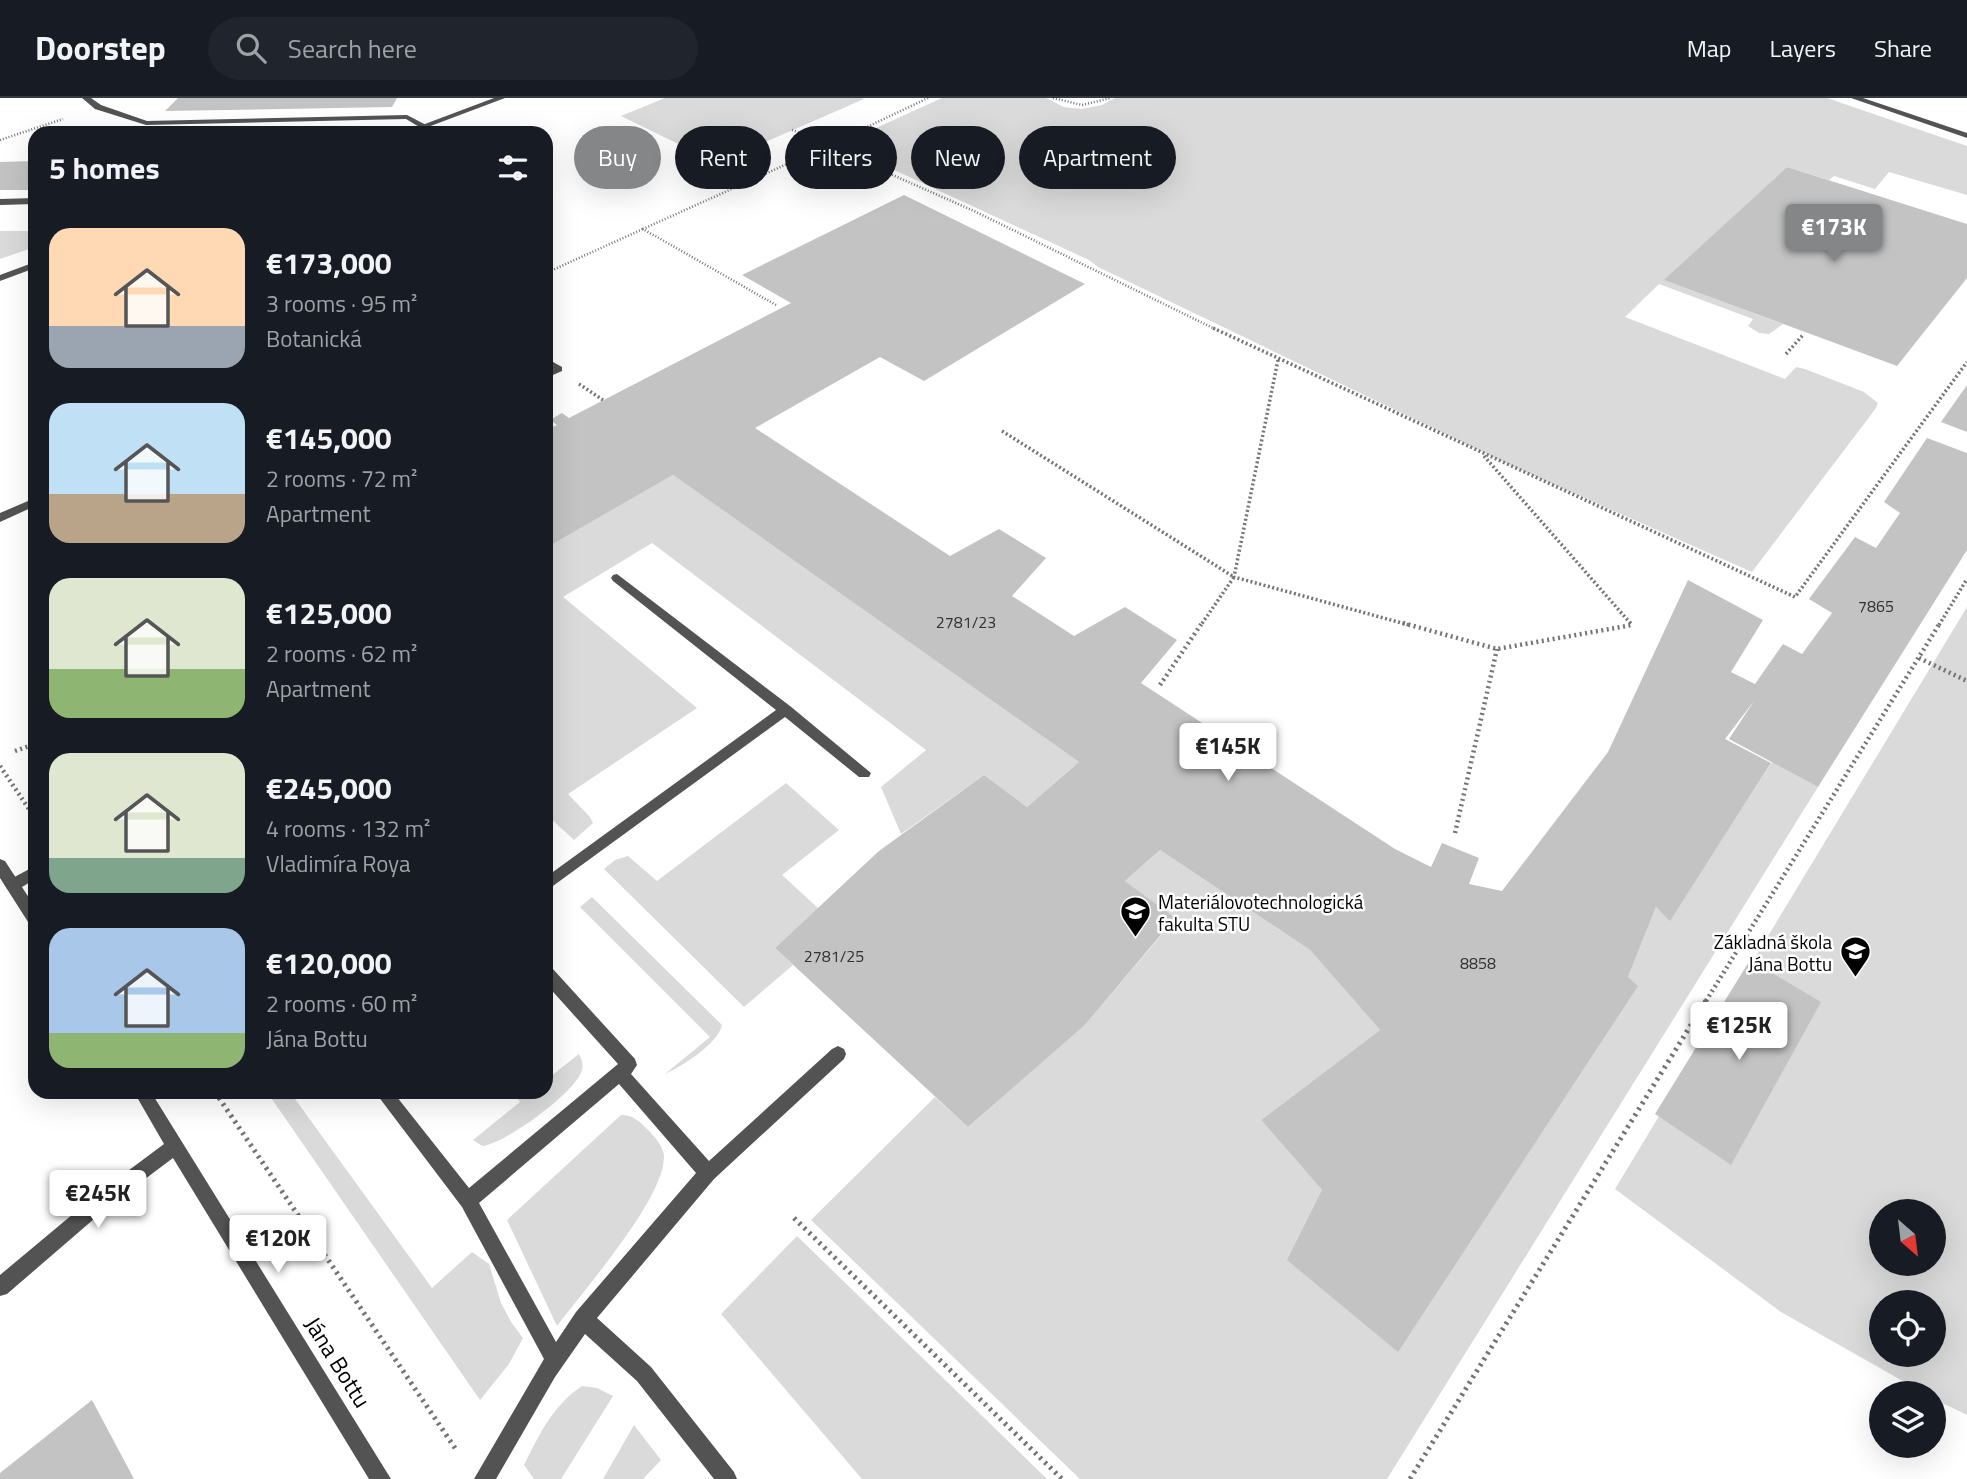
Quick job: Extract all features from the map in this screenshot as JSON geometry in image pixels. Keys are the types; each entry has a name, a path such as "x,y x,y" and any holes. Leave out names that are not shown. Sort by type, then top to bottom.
{"street":[{"path":"86,98 98,107 146,122 407,117 424,126 500,98"},
{"path":"1854,98 1967,135"},
{"path":"0,202 28,201"},
{"path":"0,278 28,268"},
{"path":"0,518 28,505"},
{"path":"617,578 864,773"},
{"path":"553,880 785,710"},
{"path":"0,865 28,909"},
{"path":"12,885 28,876"},
{"path":"468,1201 629,1065 553,981"},
{"path":"484,1479 502,1456 555,1359 583,1320 708,1173 838,1054"},
{"path":"620,1073 708,1173"},
{"name":"Jána Bottu","path":"146,1099 381,1479"},
{"path":"388,1099 468,1201 555,1359"},
{"path":"0,1287 103,1200 176,1146"},
{"path":"583,1320 644,1374 727,1479"}],"path":[{"path":"869,126 928,98"},
{"path":"1053,98 1083,106 1111,98"},
{"path":"553,270 785,165"},
{"path":"897,176 1278,360 1795,597 1967,362"},
{"path":"643,229 776,305"},
{"path":"1786,354 1803,335"},
{"path":"1160,685 1234,578 1278,360"},
{"path":"1002,431 1234,578 1497,649 1632,625 1481,453"},
{"path":"1410,1479 1967,579"},
{"path":"1455,833 1497,649"},
{"path":"1919,658 1967,681"},
{"path":"15,751 28,746"},
{"path":"0,766 28,808"},
{"path":"220,1099 459,1454"},
{"path":"794,1218 1062,1479"}],"shaded area":[{"path":"665,98 864,99 802,126 785,126 785,133 771,139 771,126 675,126 675,142 661,136 661,126 641,126 621,116"},
{"path":"942,98 1046,98 1064,107 1082,109 1102,105 1115,98 1827,98 1967,146 1967,195 1889,172 1875,189 1834,176 1829,180 1787,167 1665,280 1783,324 1769,334 1759,333 1748,326 1753,319 1659,284 1625,317 1785,379 1796,367 1805,369 1864,392 1878,403 1752,572 1510,465 1098,267 1089,260 935,189 1005,189 1005,126 911,126 911,178 897,171 897,126 880,126"},
{"path":"0,231 28,231 28,249 0,259"},
{"path":"673,475 1079,762 1027,807 984,775 901,834 881,787 926,750 652,543 563,597 697,708 568,794 593,823 574,840 553,820 553,544"},
{"path":"1967,607 1967,1415 1946,1405 1946,1381 1903,1381 1878,1367 1946,1367 1946,1290 1869,1290 1869,1362 1781,1312 1615,1189"},
{"path":"1772,762 1818,787 1387,1479 1080,1479 811,1220 935,1097 968,1127 1085,1025 1175,919 1125,881 1160,850 1310,950 1380,1030 1261,1120 1322,1190 1637,986 1628,977 1656,907 1670,920"},
{"path":"786,783 839,830 782,875 818,908 775,948 793,965 744,1007 604,869 615,860 628,856 657,881"},
{"path":"592,897 722,1025 707,1047 665,1074 710,1037 580,907"},
{"path":"579,1054 582,1069 574,1084 536,1118 492,1143 482,1146 473,1140 520,1102 518,1099 553,1099 553,1074"},
{"path":"272,1099 295,1099 432,1288 472,1252 489,1264 501,1303 523,1338 509,1364 480,1400"},
{"path":"621,1115 639,1121 659,1142 664,1157 661,1175 621,1244 557,1326 507,1220"},
{"path":"797,1236 1047,1479 862,1479 721,1314"},
{"path":"582,1386 597,1388 613,1396 561,1479 534,1479 524,1465 535,1443 555,1411"},
{"path":"634,1425 661,1460 643,1479 603,1479"}],"building":[{"path":"178,98 397,98 392,107 165,111"},
{"path":"28,161 28,190 0,190 0,162"},
{"path":"1787,167 1967,224 1967,278 1897,366 1664,280"},
{"path":"904,195 1085,284 924,381 880,357 755,428 950,556 999,529 1046,558 1012,596 1074,636 1125,607 1177,640 1141,683 1395,849 1431,867 1442,843 1479,858 1469,884 1502,891 1608,752 1688,580 1763,620 1731,672 1755,684 1783,644 1802,654 1832,613 1809,599 1855,537 1876,548 1900,513 1884,502 1927,438 1967,453 1967,550 1818,787 1729,739 1754,701 1725,739 1771,763 1670,921 1656,907 1628,977 1638,986 1398,1352 1287,1260 1322,1190 1261,1120 1380,1030 1310,950 1160,850 1125,881 1175,918 1085,1025 968,1127 775,948 879,851 984,775 1027,807 1079,762 673,475 553,544 553,427 557,425 553,418 562,413 569,418 791,303 742,275"},
{"path":"1967,385 1967,432 1941,422"},
{"path":"1750,960 1821,1002 1731,1165 1655,1114"},
{"path":"92,1400 134,1479 0,1479 0,1473"}],"place":[{"name":"Materiálovotechnologická fakulta STU","path":"1135,939"},
{"name":"Základná škola Jána Bottu","path":"1855,979"}]}
